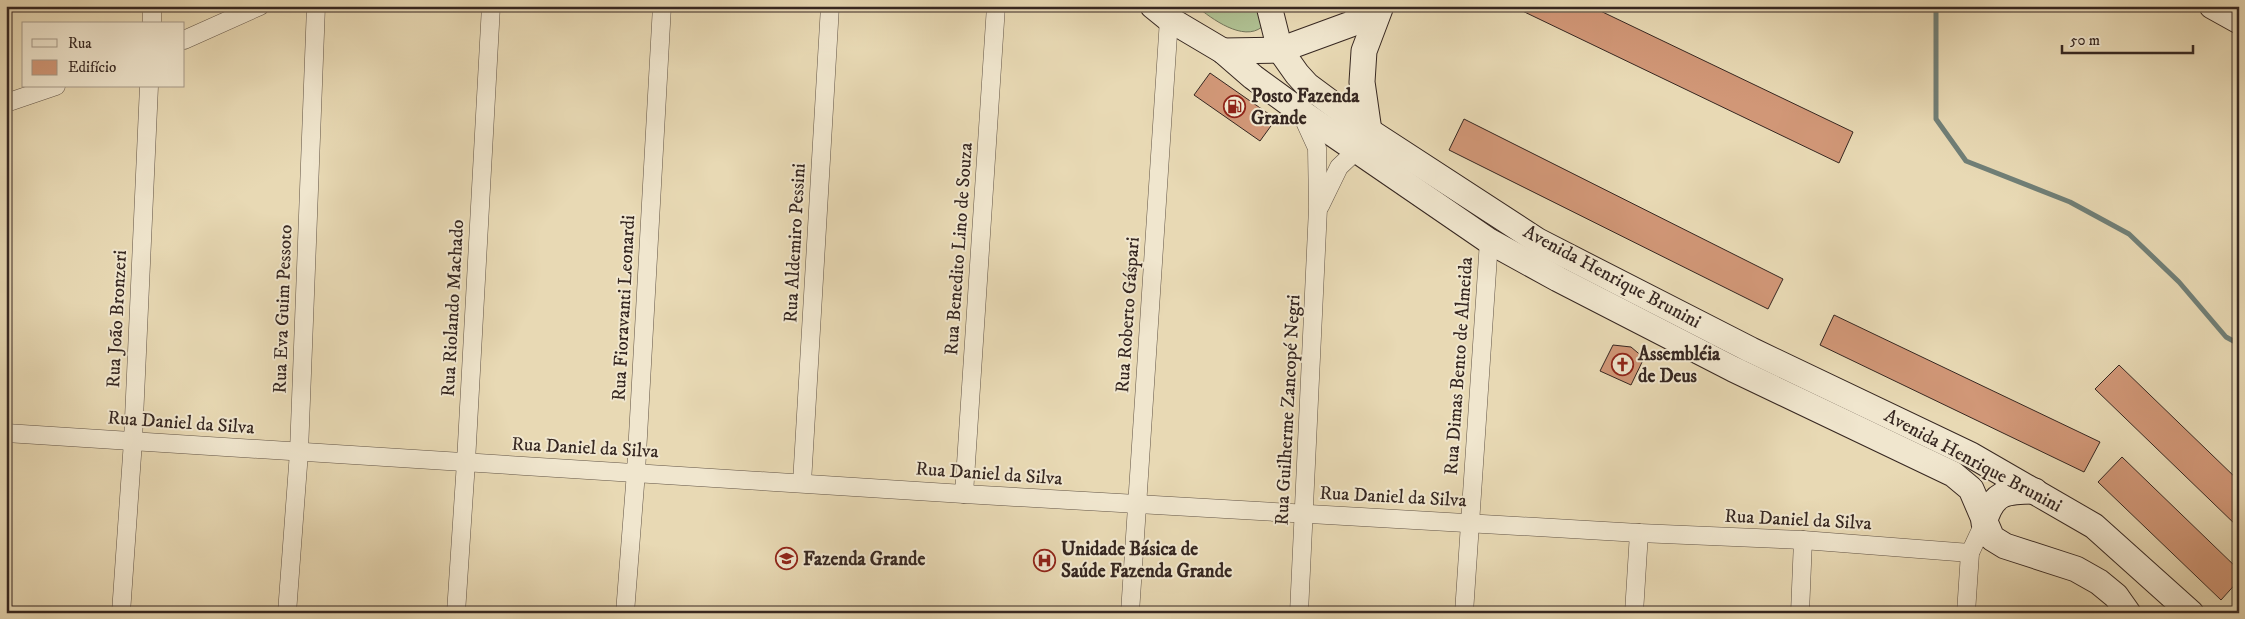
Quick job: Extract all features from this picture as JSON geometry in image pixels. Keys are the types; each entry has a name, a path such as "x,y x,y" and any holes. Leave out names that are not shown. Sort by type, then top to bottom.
{"main road":[{"path":"1268,6 1280,50"},
{"path":"1223,51 1280,50 1351,24 1373,6"},
{"path":"1363,140 1362,82 1364,50 1381,6"},
{"path":"2212,6 2239,21"},
{"name":"Avenida Henrique Brunini","path":"1161,13 1223,51 1253,77 1301,112 1363,140 1538,240 1751,350 1971,455 2035,491 2094,526 2184,609"},
{"name":"Avenida Henrique Brunini","path":"1280,50 1307,85 1363,140 1489,241 1558,280 1733,369 1953,474 1971,490 1980,504 1984,523 1992,538 2005,546 2076,569 2099,582 2116,596 2128,613"},
{"path":"1984,523 1989,507 2000,494 2014,491 2035,491"}],"street":[{"path":"152,6 152,22"},
{"path":"185,40 260,6"},
{"name":"Rua Eva Guim Pessoto","path":"287,613 299,452 316,6"},
{"name":"Rua Riolando Machado","path":"456,613 491,6"},
{"name":"Rua Fioravanti Leonardi","path":"625,613 636,472 662,6"},
{"name":"Rua Aldemiro Pessini","path":"802,483 830,6"},
{"name":"Rua Benedito Lino de Souza","path":"964,494 996,6"},
{"name":"Rua Roberto Gáspari","path":"1130,613 1161,13"},
{"path":"6,103 50,88"},
{"name":"Rua João Bronzeri","path":"121,613 133,441 149,88"},
{"name":"Rua Guilherme Zancopé Negri","path":"1299,613 1318,208 1317,148 1301,112"},
{"name":"Rua Guilherme Zancopé Negri","path":"1318,208 1339,168 1363,140"},
{"name":"Rua Dimas Bento de Almeida","path":"1464,613 1489,241"},
{"name":"Rua Daniel da Silva","path":"6,434 964,494 1639,533 1803,540 1970,553"},
{"path":"1966,613 1970,553 1984,523"},
{"path":"1634,613 1639,533"},
{"path":"1800,613 1803,540"}],"green space":[{"path":"1196,6 1258,6 1262,27 1246,32 1237,30 1210,17"}],"building":[{"path":"1512,6 1590,6 1853,132 1839,163"},
{"name":"Posto Fazenda Grande","path":"1210,73 1276,119 1260,141 1194,95"},
{"path":"1464,119 1783,279 1768,309 1449,150"},
{"path":"1834,315 2100,442 2084,472 1820,345"},
{"name":"Assembléia de Deus","path":"1613,345 1631,347 1644,358 1631,385 1600,371"},
{"path":"2119,365 2239,481 2239,528 2095,389"},
{"path":"2122,457 2239,570 2239,580 2221,600 2098,482"}],"waterway":[{"path":"1936,6 1936,119 1966,161 2070,202 2129,234 2179,282 2226,337 2239,344"}],"place":[{"name":"Posto Fazenda Grande","path":"1235,107"},
{"name":"Assembléia de Deus","path":"1622,365"},
{"name":"Fazenda Grande","path":"787,559"},
{"name":"Unidade Básica de Saúde Fazenda Grande","path":"1045,560"}]}
